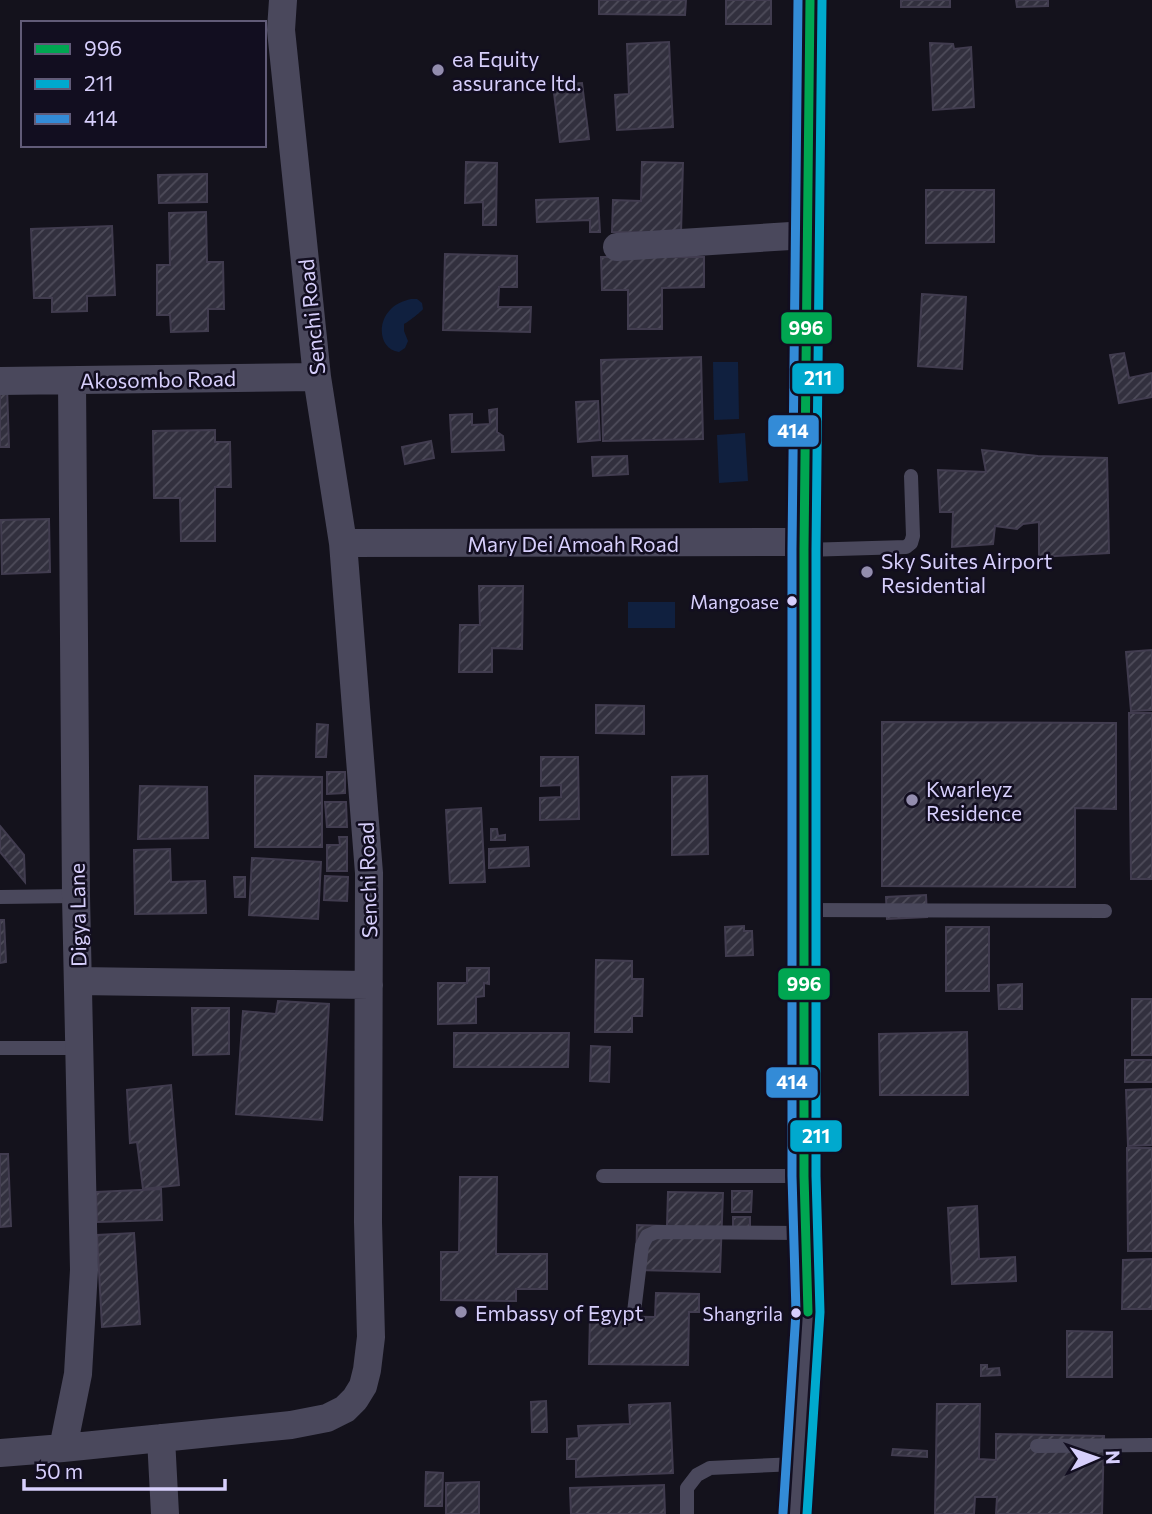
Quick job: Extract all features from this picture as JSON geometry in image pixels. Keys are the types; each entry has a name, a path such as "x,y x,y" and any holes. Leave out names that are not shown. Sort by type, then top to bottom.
{"street":[{"name":"Senchi Road","path":"0,1453 291,1425 327,1418 350,1404 363,1385 371,1337 368,1222 369,873 342,543 317,377 281,30 283,0"},
{"path":"795,1514 808,1312 804,1176 804,546 810,0"},
{"path":"617,247 807,235"},
{"name":"Akosombo Road","path":"0,381 317,377"},
{"name":"Digya Lane","path":"63,1448 78,1374 84,1270 76,896 72,381"},
{"name":"Mary Dei Amoah Road","path":"342,543 804,546"},
{"path":"78,981 369,985"},
{"path":"161,1438 165,1514"}],"lane":[{"path":"804,546 906,547 911,543 912,536 911,476"},
{"path":"0,897 76,896"},
{"path":"804,909 1105,911"},
{"path":"0,1048 79,1048"},
{"path":"603,1175 804,1176"},
{"path":"634,1312 642,1246 647,1236 656,1232 806,1233"},
{"path":"1037,1446 1152,1445"},
{"path":"687,1514 687,1488 697,1475 710,1468 797,1464"}],"water":[{"path":"411,299 422,303 423,309 404,324 408,341 405,348 399,352 392,350 382,335 383,322 394,306"},
{"path":"713,362 738,362 739,419 714,420"},
{"path":"745,433 748,481 719,483 717,435"},
{"path":"628,602 675,602 675,628 628,628"}],"building":[{"path":"599,0 686,0 685,15 599,14"},
{"path":"726,0 771,0 771,24 726,24"},
{"path":"901,0 950,0 950,7 901,7"},
{"path":"1016,0 1048,0 1048,6 1017,7"},
{"path":"669,42 673,127 617,130 615,95 629,94 627,44"},
{"path":"930,43 953,44 954,49 971,47 974,107 933,110"},
{"path":"582,83 589,139 560,142 553,85"},
{"path":"466,162 497,163 496,225 483,225 483,202 465,203"},
{"path":"642,162 683,163 681,233 612,232 613,200 641,201"},
{"path":"207,174 207,202 159,203 158,175"},
{"path":"926,190 994,190 994,242 926,243"},
{"path":"598,198 600,232 590,232 590,220 537,222 536,200"},
{"path":"206,212 207,262 223,262 224,309 208,309 208,331 171,332 170,315 157,315 157,265 170,265 169,213"},
{"path":"112,226 115,295 87,296 87,311 52,312 52,298 34,298 31,229"},
{"path":"445,254 517,256 517,287 499,287 498,307 531,307 530,332 443,330"},
{"path":"601,257 704,257 704,287 662,288 662,329 628,329 628,290 602,290"},
{"path":"922,294 966,297 962,369 918,366"},
{"path":"1124,353 1129,378 1152,373 1152,397 1119,403 1110,355"},
{"path":"701,357 703,439 603,441 601,360"},
{"path":"0,386 7,386 9,447 0,447"},
{"path":"598,401 600,440 578,442 576,402"},
{"path":"497,409 497,432 503,436 504,450 452,452 450,415 472,414 472,425 490,424 489,410"},
{"path":"215,430 215,442 230,442 231,487 215,487 215,541 181,541 180,498 154,498 153,431"},
{"path":"431,441 434,458 405,464 402,447"},
{"path":"982,450 1038,456 1107,458 1109,553 1039,557 1039,522 1023,524 1017,529 995,526 993,544 952,547 953,512 940,512 938,470 986,472"},
{"path":"627,456 628,474 593,476 592,457"},
{"path":"49,519 50,572 2,574 1,520"},
{"path":"479,586 523,586 522,649 492,648 492,672 459,672 460,625 480,625"},
{"path":"1152,650 1152,710 1131,711 1126,652"},
{"path":"596,705 644,706 644,734 596,733"},
{"path":"1129,713 1152,713 1152,879 1131,879"},
{"path":"882,722 1116,723 1116,809 1075,808 1075,887 882,886"},
{"path":"317,724 328,725 326,757 316,757"},
{"path":"541,757 578,757 579,819 540,820 540,798 561,797 561,785 541,786"},
{"path":"327,772 345,772 345,793 327,794"},
{"path":"255,776 322,777 322,847 255,847"},
{"path":"707,776 708,854 672,855 672,777"},
{"path":"140,786 207,787 208,838 138,839"},
{"path":"325,802 346,802 347,827 327,827"},
{"path":"481,808 485,882 450,883 446,810"},
{"path":"0,826 24,855 25,882 0,852"},
{"path":"491,829 497,829 498,836 505,835 505,840 491,840"},
{"path":"339,837 347,837 347,871 327,871 327,845 340,845"},
{"path":"528,847 529,866 489,868 489,849"},
{"path":"170,849 171,882 205,881 206,913 135,914 134,850"},
{"path":"252,858 321,862 318,919 249,915"},
{"path":"325,876 348,877 347,901 324,900"},
{"path":"234,877 245,877 245,897 235,897"},
{"path":"926,895 927,917 887,919 886,897"},
{"path":"0,920 4,920 6,962 0,963"},
{"path":"744,926 744,931 752,931 753,955 726,956 725,927"},
{"path":"946,927 989,927 989,991 946,991"},
{"path":"596,960 632,961 632,979 643,979 642,1016 632,1016 632,1032 595,1032"},
{"path":"467,968 489,968 489,984 484,983 484,996 476,997 476,1023 438,1024 438,983 467,983"},
{"path":"1022,984 1022,1009 999,1009 998,985"},
{"path":"1132,999 1152,999 1152,1055 1132,1055"},
{"path":"278,1001 329,1004 322,1120 236,1114 243,1011 276,1014"},
{"path":"192,1008 229,1008 229,1054 193,1055"},
{"path":"967,1032 968,1095 880,1095 879,1034"},
{"path":"454,1033 569,1033 568,1067 454,1067"},
{"path":"591,1046 610,1047 609,1082 590,1081"},
{"path":"1125,1060 1152,1060 1152,1082 1125,1082"},
{"path":"171,1085 179,1185 143,1189 137,1142 130,1143 127,1090"},
{"path":"1152,1089 1152,1145 1128,1146 1126,1090"},
{"path":"1127,1148 1152,1148 1152,1251 1128,1251"},
{"path":"0,1154 8,1154 11,1226 0,1227"},
{"path":"460,1177 497,1177 496,1254 547,1254 547,1289 516,1289 516,1301 441,1300 441,1252 459,1252"},
{"path":"161,1189 162,1220 97,1222 96,1192"},
{"path":"732,1191 752,1191 751,1212 732,1212"},
{"path":"668,1192 723,1193 720,1272 636,1270 637,1225 667,1226"},
{"path":"977,1206 979,1259 1015,1257 1016,1281 952,1284 948,1208"},
{"path":"733,1217 750,1217 750,1236 733,1236"},
{"path":"134,1233 140,1324 102,1327 97,1235"},
{"path":"1152,1259 1152,1309 1122,1309 1123,1260"},
{"path":"656,1293 699,1294 699,1312 689,1312 688,1365 589,1364 590,1316 655,1317"},
{"path":"1067,1331 1112,1332 1112,1377 1067,1377"},
{"path":"981,1365 987,1365 987,1369 999,1368 1000,1375 981,1376"},
{"path":"546,1401 547,1432 532,1432 531,1402"},
{"path":"670,1403 673,1473 576,1477 576,1459 567,1459 567,1439 579,1438 578,1426 630,1424 629,1405"},
{"path":"937,1404 980,1404 979,1459 996,1460 996,1434 1104,1436 1102,1514 996,1514 997,1497 975,1497 974,1514 935,1514"},
{"path":"893,1449 927,1451 927,1457 892,1455"},
{"path":"426,1472 443,1473 442,1506 425,1506"},
{"path":"479,1482 479,1514 446,1514 446,1483"},
{"path":"664,1485 665,1514 571,1514 570,1488"}],"transit line":[{"name":"414","path":"783,1513 796,1312 792,1176 792,550 798,0"},
{"name":"996","path":"808,1312 804,1176 804,550 810,0"},
{"name":"211","path":"807,1514 820,1312 816,1176 816,550 822,0"}],"place":[{"name":"ea Equity assurance ltd.","path":"438,70"},
{"name":"Sky Suites Airport Residential","path":"867,572"},
{"name":"Mangoase","path":"792,601"},
{"name":"Kwarleyz Residence","path":"912,800"},
{"name":"Embassy of Egypt","path":"461,1312"},
{"name":"Shangrila","path":"796,1313"}]}
